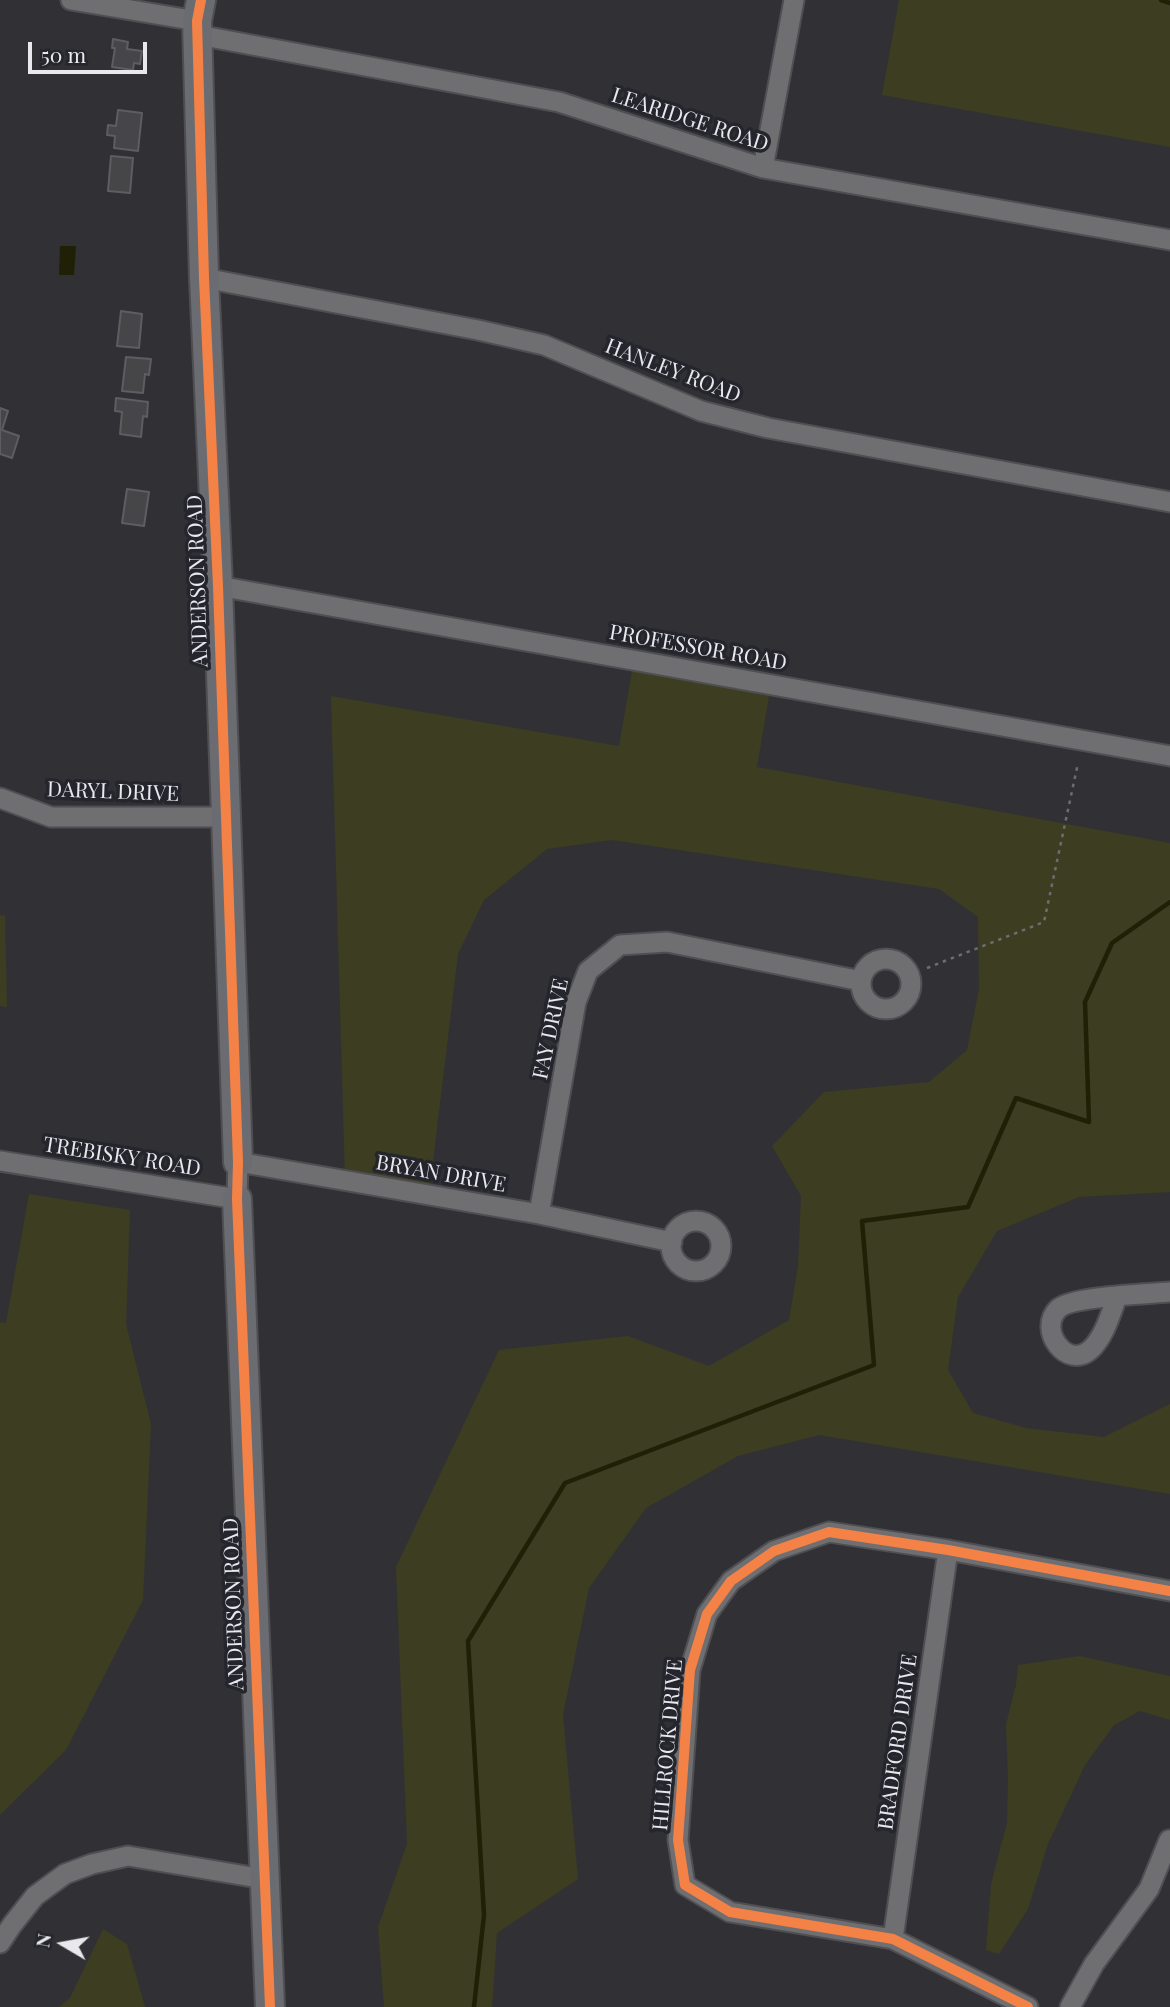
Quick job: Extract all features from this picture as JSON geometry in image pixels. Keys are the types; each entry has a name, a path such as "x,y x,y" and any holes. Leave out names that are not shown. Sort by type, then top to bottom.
{"street":[{"name":"LEARIDGE ROAD","path":"71,0 199,19 559,102 763,168 1170,240"},
{"path":"763,168 794,0"},
{"name":"ANDERSON ROAD","path":"199,19 204,278 227,817 238,1162"},
{"name":"HANLEY ROAD","path":"204,278 544,345 701,411 768,428 1170,502"},
{"name":"PROFESSOR ROAD","path":"218,586 1170,756"},
{"name":"DARYL DRIVE","path":"0,798 51,817 227,817"},
{"name":"FAY DRIVE","path":"539,1214 576,1002 588,971 620,945 667,942 861,981"},
{"name":"TREBISKY ROAD","path":"0,1161 237,1199"},
{"path":"237,1199 238,1162"},
{"name":"BRYAN DRIVE","path":"238,1162 539,1214 672,1242"},
{"name":"ANDERSON ROAD","path":"237,1199 270,2007"},
{"path":"1117,1297 1170,1292"},
{"name":"HILLROCK DRIVE","path":"1028,2007 893,1939 730,1912 685,1885 678,1840 690,1670 707,1614 731,1581 774,1550 829,1532 948,1550 1170,1591"},
{"name":"BRADFORD DRIVE","path":"893,1939 948,1550"},
{"path":"1070,2007 1094,1964 1149,1889 1169,1840"},
{"path":"0,1943 35,1896 65,1874 92,1864 128,1856 264,1879"}],"path":[{"path":"927,968 1044,922 1079,763"}],"shaded area":[{"path":"899,0 1170,0 1170,147 882,95"},
{"path":"60,246 76,246 74,275 59,275"},
{"path":"634,660 771,684 757,767 1170,843 1170,1192 1079,1197 997,1231 958,1297 948,1370 973,1413 1026,1428 1104,1437 1170,1404 1170,1494 819,1435 738,1456 646,1508 589,1588 563,1715 578,1879 497,1933 492,2007 384,2007 378,1927 407,1844 396,1567 499,1350 628,1336 709,1366 789,1320 798,1266 801,1196 772,1146 824,1092 929,1082 967,1050 979,989 978,917 939,889 612,840 547,849 484,900 458,954 429,1195 345,1180 331,696 619,746"},
{"path":"0,915 5,916 7,1007 0,1006"},
{"path":"29,1194 130,1210 126,1324 151,1424 143,1600 66,1750 0,1815 0,1322 6,1323"},
{"path":"1080,1656 1170,1676 1170,1720 1140,1711 1114,1725 1085,1765 1048,1844 1028,1909 999,1954 986,1950 991,1884 1007,1823 1006,1724 1018,1665"},
{"path":"103,1929 127,1944 145,2007 59,2007 70,1998"}],"building":[{"path":"113,39 128,42 127,49 142,51 140,64 134,63 133,70 112,67 115,48 112,48"},
{"path":"118,110 142,113 138,151 114,148 115,136 107,135 108,125 116,126"},
{"path":"111,156 133,158 130,193 108,191"},
{"path":"121,311 142,314 139,348 117,346"},
{"path":"126,357 151,359 149,375 145,374 143,393 122,391"},
{"path":"116,398 148,402 147,417 143,416 141,437 120,434 122,412 115,411"},
{"path":"0,408 8,411 2,430 19,436 12,458 0,454"},
{"path":"127,489 149,492 144,526 122,523"}],"waterway":[{"path":"1161,0 1170,3"},
{"path":"474,2007 484,1915 468,1641 565,1483 874,1365 862,1221 968,1207 1016,1098 1089,1122 1085,1002 1112,943 1170,902"}],"cycle path":[{"path":"201,0 197,21 204,278 218,586 238,1162 237,1199 270,2007"},
{"path":"1028,2007 893,1939 730,1912 685,1885 678,1840 690,1670 707,1614 731,1581 774,1551 829,1532 948,1550 1170,1591"}]}
